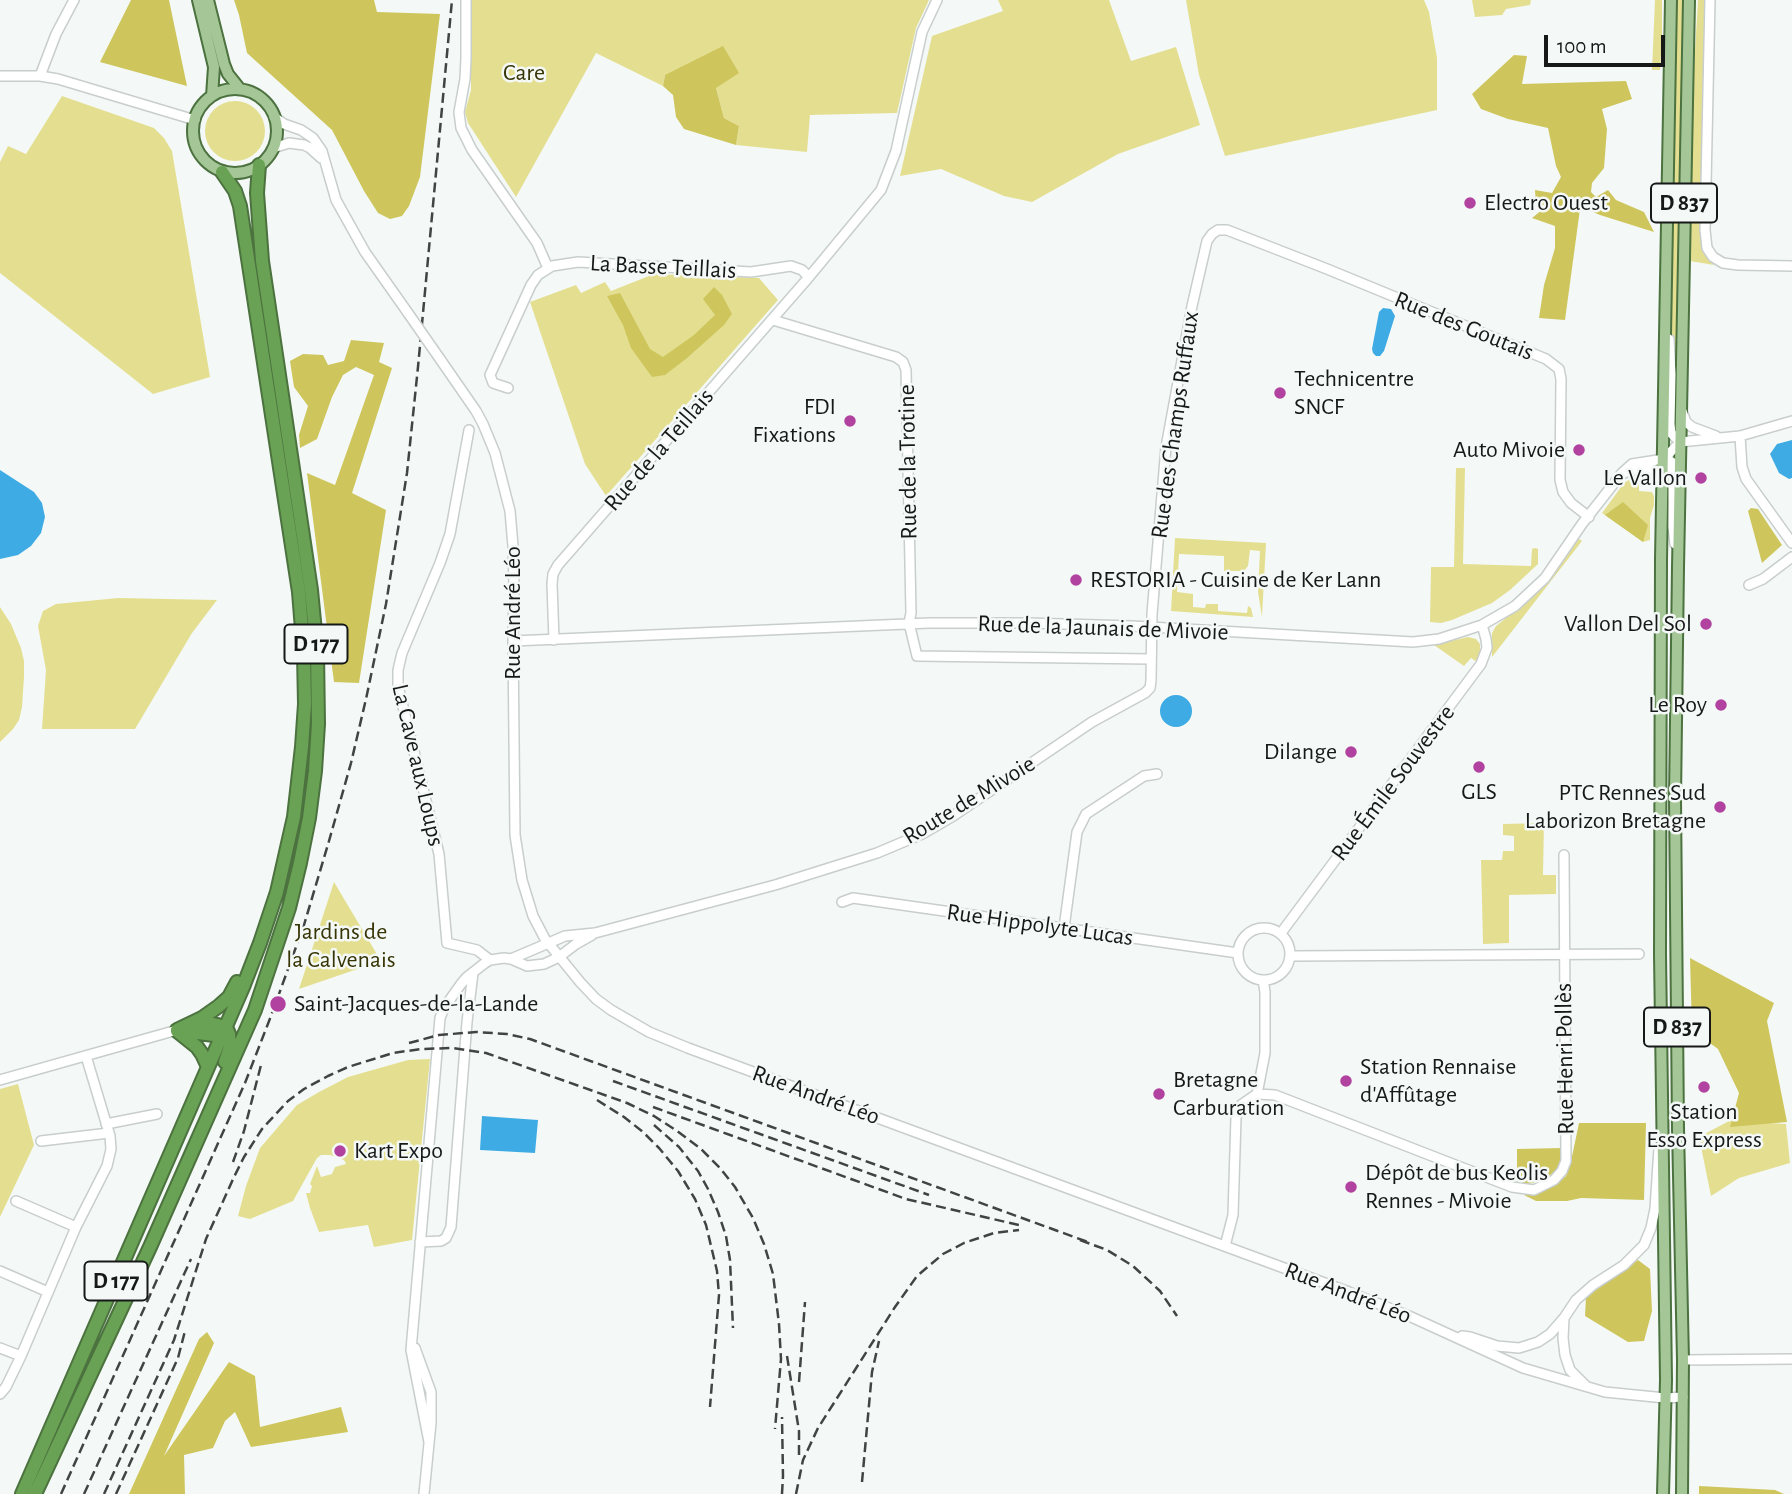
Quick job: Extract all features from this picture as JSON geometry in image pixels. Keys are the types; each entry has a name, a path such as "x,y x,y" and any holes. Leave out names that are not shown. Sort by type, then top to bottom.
{"highway":[{"name":"D 177","path":"255,1010 289,908 300,863 312,795 319,703 311,590 262,261 257,193 259,165"},
{"name":"D 177","path":"22,1494 226,1032 268,920 294,817 304,714 304,654 299,592 241,213 236,191 222,172"},
{"path":"177,1030 219,1006 236,985 294,817"},
{"path":"177,1030 226,1032 244,1024 255,1010"},
{"path":"150,1247 255,1010"},
{"path":"191,1024 209,1023 226,1032"},
{"path":"177,1030 197,1047 208,1068"},
{"path":"150,1247 229,1054 226,1032"},
{"name":"D 177","path":"35,1494 150,1247"}],"main road":[{"path":"198,0 214,67 212,96"},
{"path":"208,0 224,64 240,89"},
{"name":"D 837","path":"1671,0 1666,311 1670,461 1678,567 1675,798 1683,1360 1682,1494"},
{"name":"D 837","path":"1662,1494 1665,1398 1660,913 1661,572 1670,461 1680,442 1689,0"},
{"path":"240,89 262,97 271,108 276,128 273,148 259,165 241,172 222,172 203,159 196,146 195,120 203,104 212,96 240,89"}],"street":[{"path":"40,76 56,34 74,0"},
{"path":"466,0 465,79 459,112 461,128 472,150 537,243 548,268 538,275 531,285 490,375 493,383 508,388"},
{"path":"809,277 881,190 896,151 922,32 937,0"},
{"path":"1710,0 1705,230 1707,248 1713,257 1723,263 1792,266"},
{"path":"0,76 40,76 75,83 195,120"},
{"path":"274,117 313,138 322,151 324,160"},
{"path":"273,148 289,143 304,145 324,160"},
{"name":"Rue André Léo","path":"324,160 336,200 359,242 483,424 495,453 510,511 513,546 515,835 522,880 533,916 548,943 596,999 658,1036 688,1048 1349,1292 1523,1368 1605,1392 1665,1398 1683,1397"},
{"name":"Rue des Goutais","path":"1218,230 1227,230 1327,269 1546,359 1559,369 1560,480 1563,492 1571,503 1589,517"},
{"name":"Rue des Champs Ruffaux","path":"1151,627 1157,541 1171,416 1207,241 1218,230"},
{"name":"La Basse Teillais","path":"548,268 578,262 751,272 791,266 802,270 809,277"},
{"name":"Rue de la Teillais","path":"554,640 551,584 558,565 809,277"},
{"path":"1666,311 1671,361 1670,424 1671,433 1680,442"},
{"name":"Rue de la Trotine","path":"773,320 897,357 903,362 906,370 911,613 909,623 917,656 1151,660"},
{"path":"1681,406 1686,422 1692,427 1721,438"},
{"path":"1680,442 1740,436 1792,421"},
{"name":"La Cave aux Loups","path":"469,430 450,534 402,653 397,678 400,701 439,854 447,943 477,950 491,960"},
{"path":"1740,436 1742,467 1746,479 1792,543"},
{"path":"1670,461 1680,442"},
{"name":"Rue de la Jaunais de Mivoie","path":"513,641 909,623 1151,627 1412,642 1439,639 1482,625 1516,606 1545,578 1622,473 1632,464 1670,461"},
{"path":"1749,585 1763,579 1792,557"},
{"name":"Rue Émile Souvestre","path":"1281,933 1481,664 1487,648 1482,625"},
{"name":"Route de Mivoie","path":"510,959 565,936 595,933 836,867 922,834 1092,722 1145,693 1150,688 1151,681 1151,627"},
{"path":"1064,928 1077,832 1086,814 1144,776 1157,774"},
{"name":"Rue Henri Pollès","path":"1257,1094 1275,1096 1512,1187 1534,1190 1554,1180 1566,1161 1564,855"},
{"name":"Rue Hippolyte Lucas","path":"842,902 853,898 1238,953"},
{"path":"1263,928 1281,933 1287,940 1291,956 1281,975 1263,980 1253,978 1245,972 1239,963 1238,953 1245,935 1263,928"},
{"name":"Route de Mivoie","path":"510,959 527,967 544,964 595,933"},
{"path":"1291,956 1639,954"},
{"path":"424,1494 431,1423 431,1392 411,1332 440,1018 461,984 473,973 491,960 510,959"},
{"path":"420,1242 441,1241 446,1238 450,1227 473,973"},
{"path":"1225,1246 1233,1215 1236,1117 1241,1105 1257,1094 1265,1053 1263,980"},
{"path":"0,1080 177,1030"},
{"path":"0,1394 21,1356 76,1227 107,1166 111,1149 107,1128 86,1056"},
{"path":"41,1141 107,1128 157,1114"},
{"path":"1452,1335 1471,1337 1497,1346 1519,1348 1538,1342 1550,1334 1576,1300 1593,1285 1624,1265 1643,1245 1651,1228 1655,1209 1658,1150 1663,1140"},
{"path":"16,1201 76,1227"},
{"path":"0,1271 48,1292"},
{"path":"1564,1318 1563,1338 1570,1370 1589,1388"},
{"path":"0,1348 21,1356"},
{"path":"1683,1360 1792,1359"}],"green space":[{"name":"Care","path":"471,0 929,0 916,28 897,113 810,115 807,152 736,145 739,126 724,118 716,88 665,75 663,86 596,53 516,197 468,123 465,112 471,90"},
{"path":"998,0 1109,0 1131,61 1176,47 1200,125 1118,154 1032,202 1004,196 941,169 900,176 932,36 1003,11"},
{"path":"1186,0 1424,0 1429,12 1437,58 1437,110 1225,156 1199,75"},
{"path":"1472,0 1531,0 1530,5 1506,9 1502,15 1475,17"},
{"path":"1655,0 1662,0 1660,70 1652,70"},
{"path":"1675,0 1683,0 1676,404 1670,313"},
{"path":"1698,0 1707,0 1701,236 1704,252 1714,265 1690,261 1693,87"},
{"path":"62,96 154,128 172,151 210,377 153,394 0,273 0,162 8,146 26,154"},
{"path":"235,101 252,106 260,114 265,131 260,148 252,156 235,161 218,156 210,148 205,131 210,114 218,106"},
{"path":"654,274 759,278 778,300 606,496 585,464 530,302 576,285 581,293 605,282 611,291"},
{"path":"1456,468 1465,468 1463,564 1531,566 1532,549 1535,548 1538,549 1538,564 1492,603 1452,620 1430,622 1431,567 1454,567"},
{"path":"1639,476 1639,491 1652,492 1654,496 1650,540 1643,542 1602,513 1624,483"},
{"path":"1175,538 1266,543 1262,617 1258,592 1260,551 1250,550 1248,566 1244,571 1224,571 1224,556 1179,554 1177,592 1193,594 1193,607 1205,608 1206,604 1218,604 1218,611 1247,613 1248,606 1253,617 1171,611"},
{"path":"1579,539 1582,541 1492,657 1492,633 1496,626 1539,590"},
{"path":"118,598 217,600 192,633 135,729 42,729 46,670 38,626 43,611 56,604"},
{"path":"0,607 21,648 24,677 19,720 0,742"},
{"path":"1468,637 1476,639 1480,644 1480,657 1477,662 1471,658 1464,666 1434,645"},
{"path":"1544,823 1543,875 1556,875 1556,894 1509,895 1509,943 1483,944 1481,860 1502,860 1503,851 1514,851 1514,836 1503,835 1503,824"},
{"name":"Jardins de la Calvenais","path":"334,882 381,961 299,989"},
{"name":"Kart Expo","path":"430,1059 412,1240 374,1247 368,1225 319,1232 306,1193 310,1193 310,1184 317,1166 321,1177 332,1174 335,1167 346,1164 344,1160 330,1155 317,1158 293,1201 250,1219 238,1216 260,1148 297,1105 348,1077 408,1060"},
{"path":"18,1084 34,1145 0,1217 0,1089"},
{"path":"1729,1121 1786,1124 1790,1163 1739,1178 1711,1196 1699,1137"}],"shaded area":[{"path":"131,0 169,0 187,86 100,62"},
{"path":"234,0 374,0 377,12 440,14 420,177 409,206 402,216 390,219 378,213 332,130 247,53"},
{"path":"723,46 739,73 716,88 724,118 739,126 736,145 684,129 676,117 673,95 663,86 665,75"},
{"path":"1514,55 1527,56 1522,84 1626,81 1632,99 1602,109 1607,129 1604,168 1592,183 1591,192 1596,197 1608,190 1616,200 1644,212 1654,232 1572,203 1580,209 1565,320 1539,318 1544,285 1555,248 1555,226 1532,218 1548,205 1536,205 1535,190 1552,193 1561,177 1548,128 1508,119 1481,109 1472,94"},
{"path":"714,287 722,295 732,314 724,325 687,358 665,375 652,377 631,348 623,325 607,296 620,293 650,349 663,357 694,335 715,315 703,299"},
{"path":"351,340 384,343 379,362 392,368 352,493 386,510 359,683 334,682 307,473 335,485 374,375 356,367 343,375 317,439 300,448 299,435 308,406 294,387 290,361 303,354 323,355 328,365 344,361"},
{"path":"1623,502 1648,525 1643,542 1605,515"},
{"path":"1751,508 1758,509 1782,545 1762,563 1748,511"},
{"path":"1690,958 1774,1003 1767,1021 1787,1122 1730,1127 1739,1093 1718,1049 1692,1030"},
{"path":"1579,1123 1646,1123 1644,1200 1581,1198 1536,1201 1524,1195 1543,1191 1566,1176"},
{"path":"1562,1148 1562,1162 1547,1178 1529,1184 1517,1182 1517,1149"},
{"path":"1638,1260 1650,1269 1652,1311 1644,1341 1628,1342 1585,1316 1586,1297"},
{"path":"207,1332 214,1343 164,1456 229,1362 255,1376 260,1427 341,1407 348,1432 251,1447 235,1412 225,1421 213,1448 184,1455 185,1494 129,1494 199,1339"},
{"path":"1699,1486 1775,1490 1784,1494 1699,1494"}],"water":[{"path":"1383,308 1391,309 1395,316 1384,351 1380,356 1376,356 1372,349 1379,312"},
{"path":"1792,440 1792,478 1789,479 1779,473 1770,454 1777,444"},
{"path":"0,470 34,492 42,503 45,517 41,533 31,546 18,555 0,559"},
{"path":"1176,695 1187,700 1192,711 1187,722 1176,727 1165,722 1160,711 1165,700"},
{"path":"482,1116 538,1120 535,1153 480,1150"}],"railway":[{"path":"61,1494 245,1083 304,925 351,763 386,604 407,473 452,0"},
{"path":"409,1043 439,1035 476,1032 530,1039 1088,1242"},
{"path":"104,1494 174,1340 206,1239 244,1157 262,1129 288,1101 328,1076 393,1053 421,1049 452,1048 486,1053 627,1103 677,1131 720,1168 753,1218 773,1274 781,1359 775,1429"},
{"path":"233,1162 261,1065"},
{"path":"613,1081 929,1195"},
{"path":"597,1100 624,1117 659,1148 678,1171 695,1199 706,1225 717,1271 719,1295 710,1407"},
{"path":"653,1107 906,1199 1019,1225"},
{"path":"654,1125 679,1147 698,1171 718,1212 730,1260 733,1328"},
{"path":"796,1494 803,1460 818,1428 917,1276 943,1254 964,1243 994,1233 1019,1230"},
{"path":"1080,1240 1107,1250 1133,1266 1160,1291 1177,1316"},
{"path":"84,1494 191,1259"},
{"path":"799,1382 805,1302"},
{"path":"116,1494 178,1358 185,1331"},
{"path":"862,1482 872,1372 879,1341"},
{"path":"787,1356 799,1431 799,1460"},
{"path":"782,1417 782,1494"}],"place":[{"name":"Electro Ouest","path":"1470,203"},
{"name":"Technicentre SNCF","path":"1280,393"},
{"name":"FDI Fixations","path":"850,421"},
{"name":"Auto Mivoie","path":"1579,450"},
{"name":"Le Vallon","path":"1701,478"},
{"name":"RESTORIA - Cuisine de Ker Lann","path":"1076,580"},
{"name":"Vallon Del Sol","path":"1706,624"},
{"name":"Le Roy","path":"1721,705"},
{"name":"Dilange","path":"1351,752"},
{"name":"GLS","path":"1479,767"},
{"name":"PTC Rennes Sud Laborizon Bretagne","path":"1720,807"},
{"name":"Saint-Jacques-de-la-Lande","path":"278,1004"},
{"name":"Station Rennaise d'Affûtage","path":"1346,1081"},
{"name":"Station Esso Express","path":"1704,1087"},
{"name":"Bretagne Carburation","path":"1159,1094"},
{"name":"Kart Expo","path":"340,1151"},
{"name":"Dépôt de bus Keolis Rennes - Mivoie","path":"1351,1187"}]}
